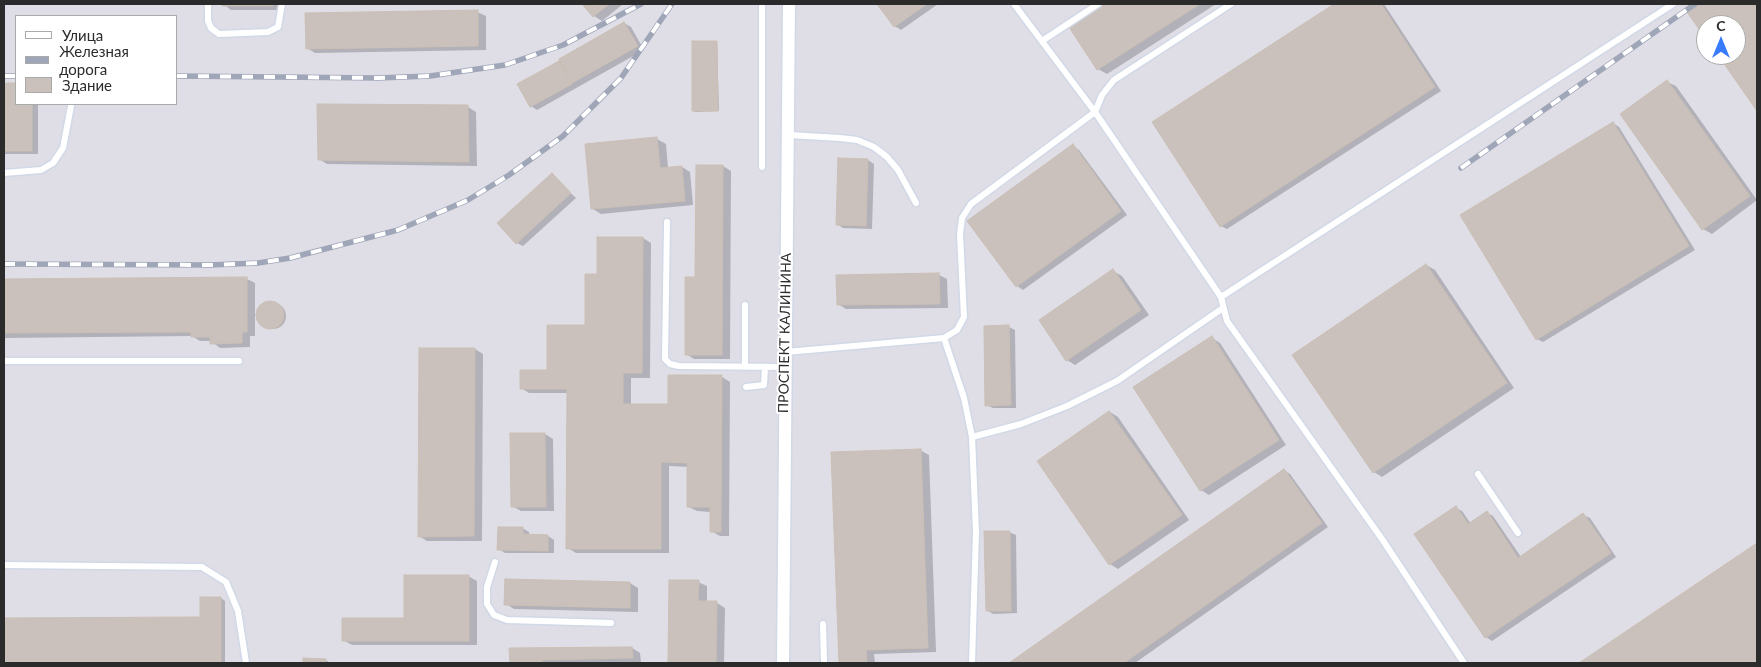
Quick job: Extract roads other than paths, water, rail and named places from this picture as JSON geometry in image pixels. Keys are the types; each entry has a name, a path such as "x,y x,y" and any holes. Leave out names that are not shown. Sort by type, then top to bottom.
{"street":[{"name":"ПРОСПЕКТ КАЛИНИНА","path":"783,663 784,352 789,135 789,4"}],"lane":[{"path":"208,4 208,21 219,34 268,32 278,27 282,4"},
{"path":"762,4 762,167"},
{"path":"1014,4 1095,112 1221,298 1227,321 1382,539 1464,663"},
{"path":"1042,41 1098,4"},
{"path":"784,352 944,338 957,330 964,317 960,234 962,218 971,204 1095,112 1102,96 1114,80 1231,4"},
{"path":"1221,298 1672,4"},
{"path":"4,173 41,170 54,163 63,148 72,106"},
{"path":"789,135 857,140 874,147 887,157 898,170 916,203"},
{"path":"667,222 665,359 670,364 679,366 785,368"},
{"path":"745,304 745,367"},
{"path":"972,437 998,431 1067,406 1117,381 1223,308"},
{"path":"944,338 964,398 972,437 976,532 972,663"},
{"path":"4,361 239,361"},
{"path":"746,387 764,385 765,367"},
{"path":"1478,474 1518,533"},
{"path":"495,562 487,587 487,604 494,615 507,620 611,623"},
{"path":"4,564 202,567 226,582 238,611 246,663"},
{"path":"823,624 824,663"}],"railway":[{"path":"178,76 378,78 430,76 505,65 563,45 641,4"},
{"path":"4,264 210,265 258,263 290,258 398,230 468,200 509,175 563,136 621,78 672,4"},
{"path":"1461,168 1695,4"},
{"path":"4,76 15,76"}]}
